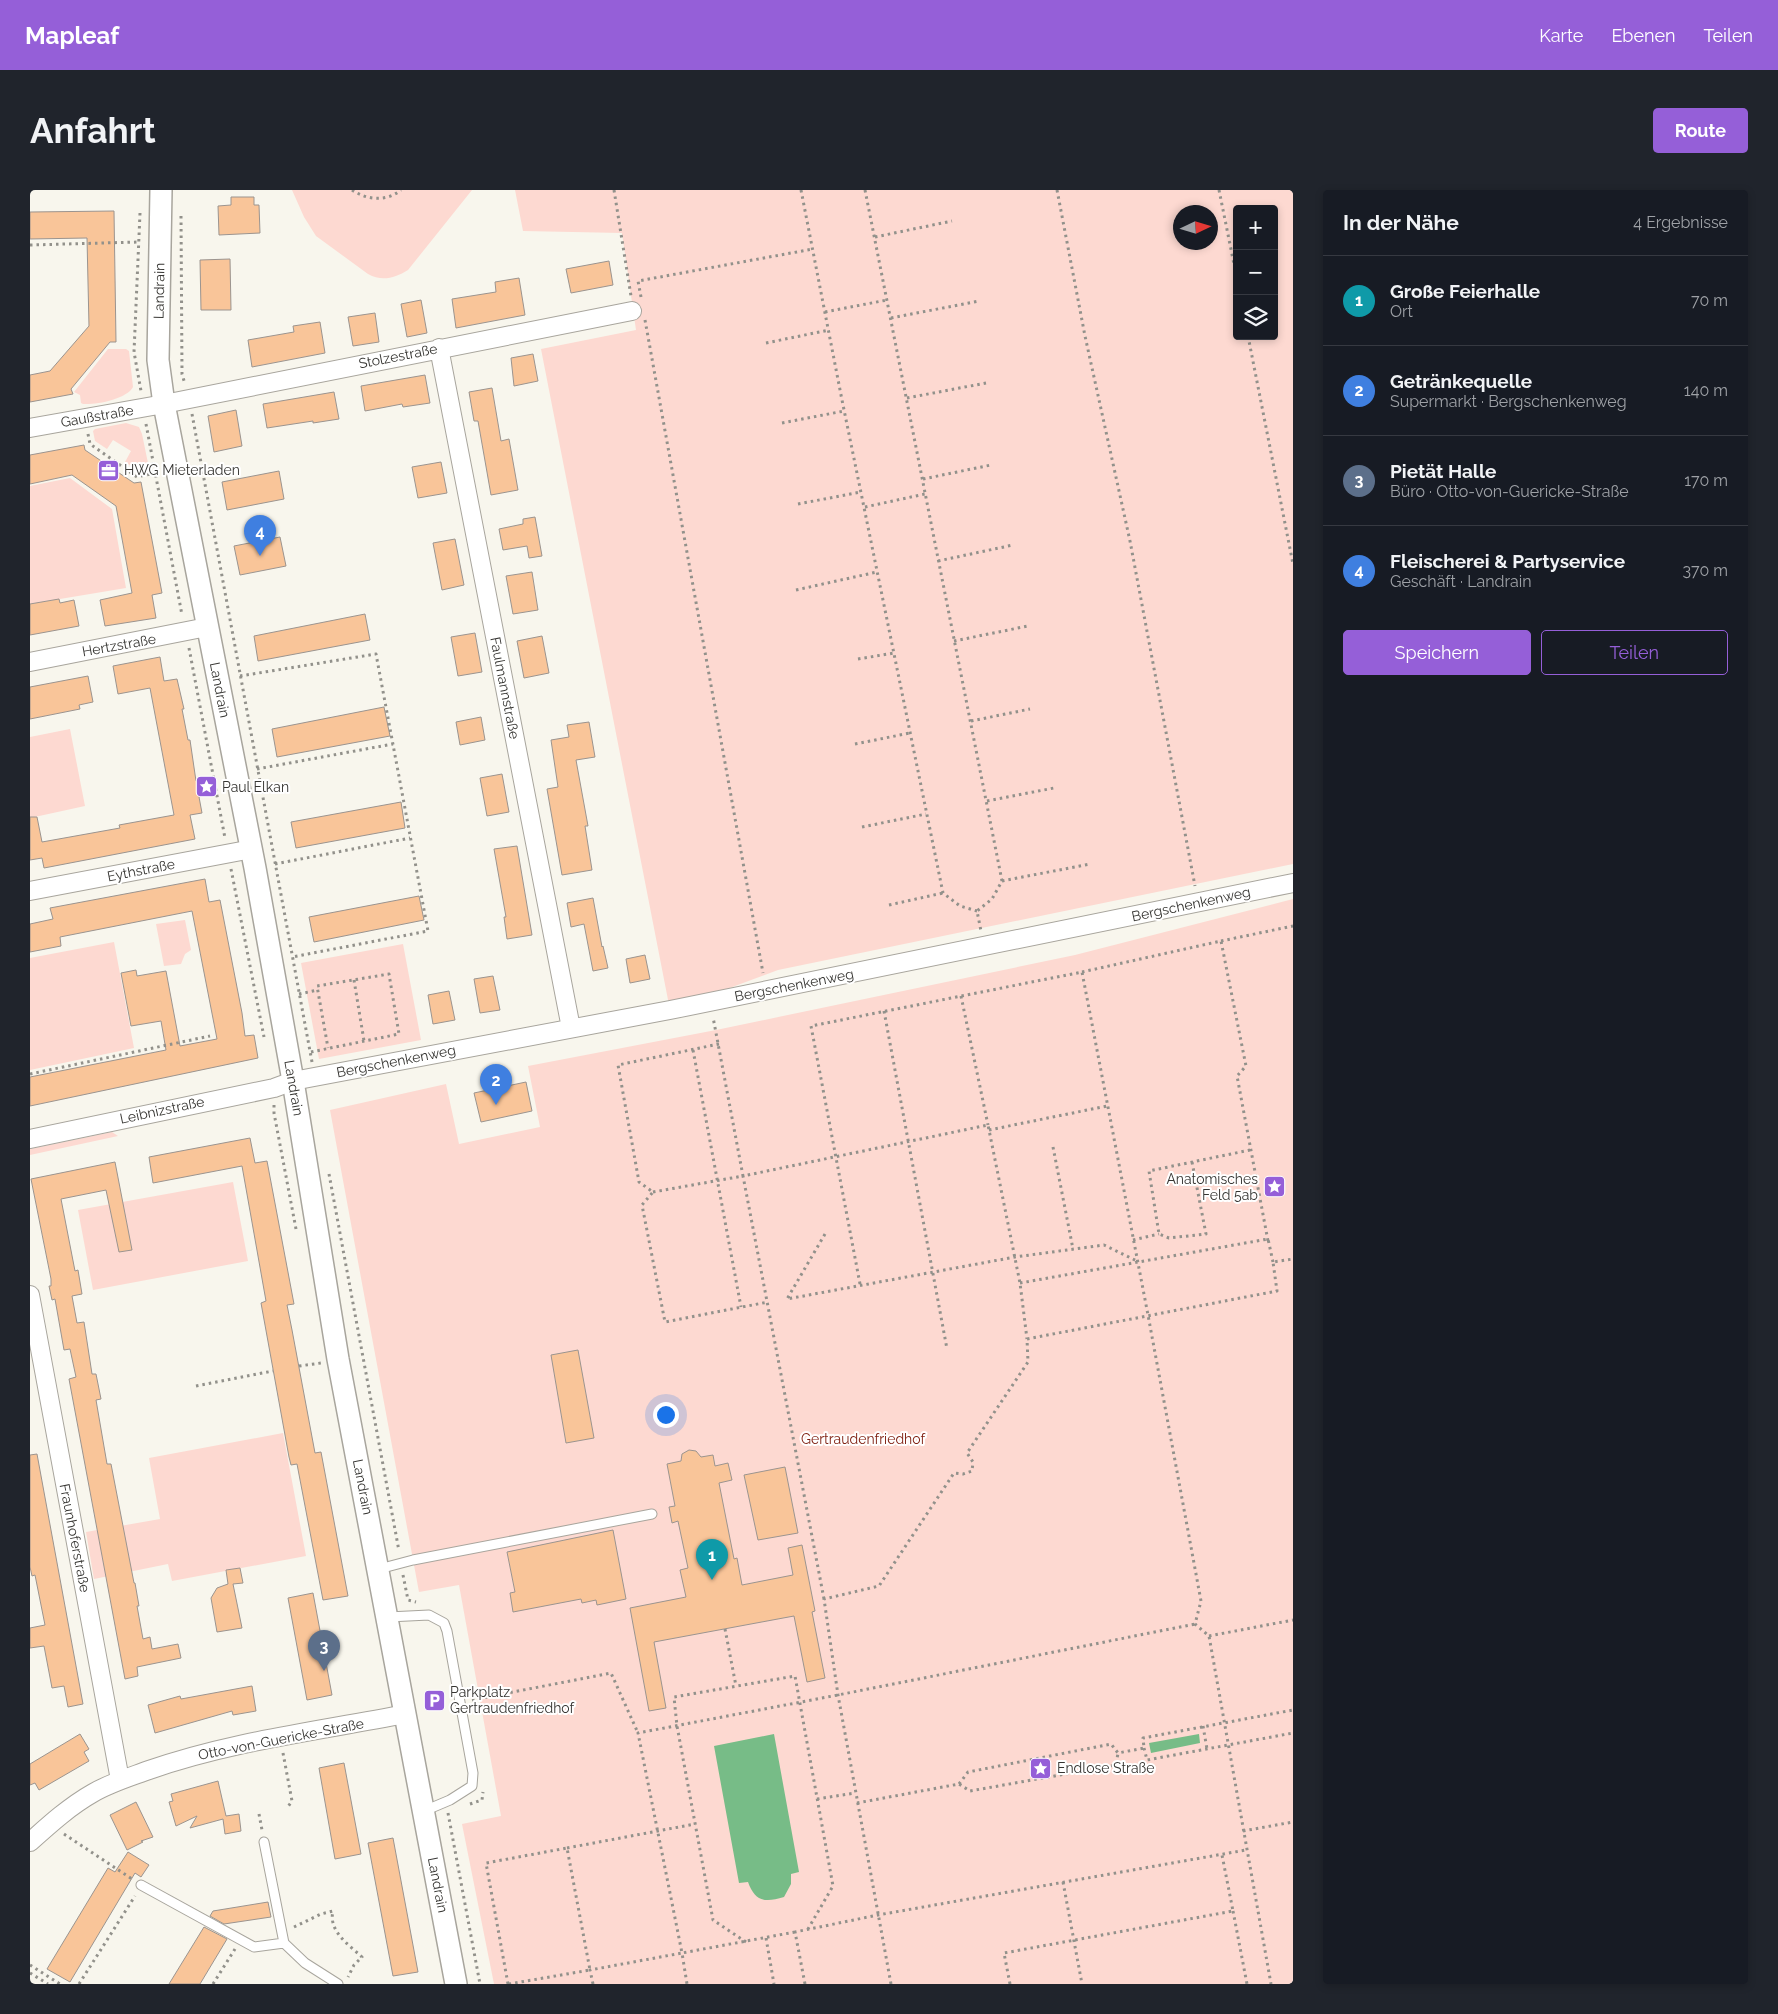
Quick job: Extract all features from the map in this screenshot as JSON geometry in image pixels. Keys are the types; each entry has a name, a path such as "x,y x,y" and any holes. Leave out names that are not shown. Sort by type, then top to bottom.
{"street":[{"name":"Landrain","path":"161,190 158,360 164,404 253,859 293,1080 338,1359 456,1984"},
{"name":"Stolzestraße","path":"164,404 439,348 639,310"},
{"name":"Faulmannstraße","path":"439,348 571,1028"},
{"name":"Gaußstraße","path":"30,428 164,404"},
{"name":"Hertzstraße","path":"30,662 207,628"},
{"name":"Eythstraße","path":"30,891 253,859"},
{"name":"Bergschenkenweg","path":"293,1080 710,1002 1293,883"},
{"name":"Leibnizstraße","path":"30,1138 274,1088 293,1080"},
{"name":"Fraunhoferstraße","path":"30,1295 120,1780"},
{"name":"Otto-von-Guericke-Straße","path":"30,1842 50,1824 94,1792 120,1780 171,1762 232,1746 405,1714"}],"lane":[{"path":"379,1569 401,1563 652,1514"},
{"path":"388,1617 430,1615 444,1623 447,1631 473,1773 472,1786 450,1800 424,1811"},
{"path":"263,1838 284,1943 305,1963 338,1984"},
{"path":"141,1885 254,1947 284,1943"}],"path":[{"path":"352,190 365,198 393,196 401,190"},
{"path":"614,190 624,249 639,310 764,974"},
{"path":"801,190 844,411 943,893 960,906 977,911"},
{"path":"865,190 1002,880 992,900 977,911"},
{"path":"1057,190 1085,336 1130,541 1194,884 1200,902"},
{"path":"1219,190 1233,259"},
{"path":"181,209 182,374 189,398 315,1077"},
{"path":"875,238 952,221"},
{"path":"30,245 131,242"},
{"path":"639,310 638,281 813,249"},
{"path":"825,312 887,300"},
{"path":"891,318 979,301"},
{"path":"766,343 829,330"},
{"path":"1249,340 1293,564"},
{"path":"907,398 986,383"},
{"path":"782,423 844,411"},
{"path":"89,440 90,444 137,477 178,469"},
{"path":"923,479 991,466"},
{"path":"798,504 861,492"},
{"path":"864,508 925,494"},
{"path":"938,561 1012,545"},
{"path":"796,590 877,572"},
{"path":"954,641 1028,626"},
{"path":"858,660 894,653"},
{"path":"219,680 376,654 428,931 271,960"},
{"path":"971,721 1030,709"},
{"path":"855,744 910,733"},
{"path":"236,772 393,744"},
{"path":"987,801 1054,788"},
{"path":"862,827 926,814"},
{"path":"253,859 276,864 410,838"},
{"path":"1002,880 1090,864"},
{"path":"889,904 943,893"},
{"path":"977,911 984,946"},
{"path":"860,1284 811,1026 1082,972 1221,940 1293,926"},
{"path":"1027,1338 1277,1291 1237,1076 1246,1066 1221,940"},
{"path":"1082,972 1148,1315 1200,1601 1195,1624"},
{"path":"311,1052 400,1034 389,974 317,986 328,1048"},
{"path":"354,980 364,1041"},
{"path":"824,1599 879,1586 954,1473 963,1474 972,1471 973,1462 967,1453 1028,1362 1020,1283 961,996"},
{"path":"710,1002 824,1599 838,1696 891,1984"},
{"path":"884,1011 948,1349"},
{"path":"30,1074 210,1036"},
{"path":"653,1192 639,1182 618,1065 719,1044"},
{"path":"693,1050 741,1307"},
{"path":"768,1302 665,1322 642,1205 653,1192 743,1176 910,1141 1107,1106"},
{"path":"1053,1147 1073,1249"},
{"path":"1159,1234 1150,1171 1250,1150"},
{"path":"1133,1240 1159,1234 1168,1238 1206,1234 1192,1162"},
{"path":"329,1171 408,1600 424,1603"},
{"path":"825,1234 787,1299 860,1284 1015,1257 1104,1245 1137,1262"},
{"path":"1020,1283 1268,1239 1268,1241"},
{"path":"1273,1262 1293,1259"},
{"path":"196,1386 273,1371"},
{"path":"1209,1636 1293,1620"},
{"path":"1195,1624 1209,1636 1271,1984"},
{"path":"638,1733 838,1696 1195,1624"},
{"path":"725,1629 736,1686"},
{"path":"460,1703 611,1673 638,1733 687,1984"},
{"path":"746,1942 713,1920 677,1726 674,1698 795,1676 833,1886 808,1929"},
{"path":"1293,1710 1224,1721 1143,1738 1146,1760 1293,1734"},
{"path":"1203,1726 1207,1749"},
{"path":"857,1803 959,1784 968,1772 1111,1744 1118,1753 1116,1765 970,1791 959,1784"},
{"path":"1118,1753 1144,1748"},
{"path":"283,1751 292,1801 287,1808"},
{"path":"465,1806 482,1800 483,1784"},
{"path":"817,1799 855,1793"},
{"path":"456,1809 448,1812 480,1984"},
{"path":"259,1814 263,1838"},
{"path":"1243,1831 1293,1822"},
{"path":"50,1824 77,1845 141,1885 79,1984"},
{"path":"695,1824 486,1863 508,1984 682,1954 878,1915 1246,1850"},
{"path":"567,1848 593,1984"},
{"path":"1222,1854 1247,1984"},
{"path":"1063,1882 1082,1984"},
{"path":"282,1931 291,1929 321,1914 334,1911 332,1919 336,1931 362,1957 354,1965 344,1984"},
{"path":"1010,1984 1004,1953 1233,1911"},
{"path":"795,1932 805,1984"},
{"path":"766,1938 774,1984"},
{"path":"213,1984 240,1940"},
{"path":"30,1965 60,1984"},
{"path":"30,1973 48,1984"}],"green space":[{"path":"292,190 472,190 408,270 393,277 378,278 368,274 316,236 304,217"},
{"path":"515,190 1293,190 1293,864 778,970 670,1010 541,349 636,330 622,233 523,231"},
{"path":"108,349 126,349 129,351 133,387 118,398 83,404 81,403 80,395 74,392"},
{"path":"126,423 139,427 149,468 136,468 125,462 131,451 113,440 107,449 95,441 93,431 95,429"},
{"path":"70,478 112,509 126,588 30,604 30,486"},
{"path":"70,729 85,806 30,818 30,737"},
{"name":"Gertraudenfriedhof","path":"1293,899 1293,1984 494,1984 462,1824 501,1816 459,1585 419,1592 330,1110 446,1084 459,1144 540,1127 528,1066 716,1030 1075,955"},
{"path":"185,920 191,950 185,954 181,964 164,966 156,924"},
{"path":"114,942 134,1048 30,1070 30,958"},
{"path":"403,944 421,1040 319,1059 301,963"},
{"path":"112,1132 118,1136 30,1155 30,1149"},
{"path":"233,1182 248,1261 93,1290 78,1210"},
{"path":"283,1433 306,1556 172,1581 168,1564 94,1579 86,1532 160,1519 149,1458"}],"shaded area":[{"path":"774,1734 799,1872 791,1874 791,1884 784,1897 766,1900 757,1897 748,1882 739,1883 714,1746"},
{"path":"1199,1734 1200,1743 1151,1753 1149,1743"}],"building":[{"path":"231,197 254,197 254,205 259,205 260,233 219,235 218,206 231,205"},
{"path":"114,211 116,342 110,342 71,389 73,394 30,402 30,375 50,371 89,326 87,238 30,239 30,212"},
{"path":"230,259 231,310 201,310 200,260"},
{"path":"609,261 613,285 571,293 566,269"},
{"path":"519,278 525,315 456,328 452,299 496,292 495,282"},
{"path":"421,300 427,333 407,337 401,304"},
{"path":"375,313 379,342 353,346 348,317"},
{"path":"320,322 325,353 252,367 248,340 294,332 293,326"},
{"path":"533,354 538,381 514,386 511,358"},
{"path":"425,375 430,403 403,407 402,404 365,411 361,386"},
{"path":"492,388 501,441 509,439 518,490 491,495 478,421 474,421 469,392"},
{"path":"334,392 339,419 267,428 263,404"},
{"path":"236,410 242,446 214,452 208,416"},
{"path":"84,445 85,450 134,483 141,482 162,593 152,595 156,618 105,626 100,600 132,593 116,506 72,475 30,484 30,455"},
{"path":"441,462 447,493 418,498 412,467"},
{"path":"279,471 284,499 227,510 222,482"},
{"path":"535,517 542,556 529,558 527,546 503,550 499,529 523,524 523,519"},
{"path":"280,537 286,566 240,575 234,546"},
{"path":"455,539 464,585 442,590 433,543"},
{"path":"532,572 538,610 513,614 506,576"},
{"path":"59,599 60,603 74,600 79,626 30,635 30,604"},
{"path":"365,614 370,640 258,661 254,636"},
{"path":"475,633 482,672 458,676 451,637"},
{"path":"542,636 549,673 524,678 517,641"},
{"path":"160,657 164,681 177,679 184,709 182,709 188,740 190,740 196,781 198,781 201,796 199,797 202,813 190,815 195,839 44,868 42,858 30,860 30,817 37,817 42,842 120,828 119,825 174,815 150,688 118,694 113,666"},
{"path":"88,676 93,702 79,705 80,709 30,719 30,687"},
{"path":"384,707 390,736 277,757 272,729"},
{"path":"481,717 485,740 460,745 456,722"},
{"path":"589,722 595,757 576,760 588,826 585,826 592,870 562,875 547,789 558,787 551,740 569,737 567,725"},
{"path":"502,774 509,812 487,816 480,778"},
{"path":"401,802 405,828 296,848 291,822"},
{"path":"517,846 532,935 507,939 504,917 506,917 494,849"},
{"path":"205,879 209,902 220,900 245,1036 254,1035 258,1058 30,1106 30,1077 166,1050 161,1021 131,1026 121,973 136,970 137,976 166,971 180,1046 217,1039 192,911 60,937 61,946 30,952 30,924 53,919 50,908"},
{"path":"419,896 424,920 314,942 309,917"},
{"path":"593,898 608,968 593,971 584,924 571,927 567,903"},
{"path":"645,955 650,979 630,983 626,959"},
{"path":"493,976 500,1010 480,1013 474,979"},
{"path":"449,991 455,1020 433,1024 428,995"},
{"path":"526,1082 532,1111 481,1122 474,1093"},
{"path":"250,1138 255,1163 267,1161 294,1304 287,1305 315,1453 321,1452 348,1596 323,1600 297,1464 291,1465 289,1457 261,1303 266,1301 242,1166 153,1183 149,1157"},
{"path":"115,1162 132,1250 119,1252 106,1190 61,1199 75,1271 78,1270 82,1294 72,1296 77,1323 84,1322 92,1374 96,1374 101,1399 96,1400 107,1464 111,1464 135,1583 143,1639 150,1637 152,1649 178,1644 181,1658 137,1667 138,1676 125,1679 69,1379 76,1377 70,1349 64,1350 55,1299 52,1300 49,1286 51,1286 51,1279 31,1179"},
{"path":"578,1350 594,1438 566,1443 551,1355"},
{"path":"689,1450 696,1451 701,1457 713,1455 715,1466 728,1463 732,1480 719,1483 734,1559 737,1558 742,1585 793,1575 788,1548 802,1545 815,1611 812,1612 825,1678 807,1682 794,1616 654,1642 666,1708 649,1711 630,1608 686,1597 680,1570 688,1568 678,1521 672,1523 669,1507 675,1506 667,1464 681,1461 682,1454"},
{"path":"37,1454 83,1704 68,1707 64,1686 52,1688 44,1646 30,1648 30,1628 45,1625 35,1575 32,1576 30,1567 30,1455"},
{"path":"785,1467 798,1533 758,1540 744,1475"},
{"path":"613,1530 626,1599 597,1605 596,1600 582,1603 581,1599 513,1612 510,1593 515,1592 507,1552"},
{"path":"240,1568 243,1583 233,1584 242,1628 217,1632 211,1598 217,1588 228,1584 226,1570"},
{"path":"313,1593 332,1695 307,1700 288,1598"},
{"path":"252,1686 256,1711 233,1715 232,1711 155,1733 148,1705 180,1696 181,1699"},
{"path":"80,1734 89,1749 84,1752 89,1761 39,1790 35,1783 30,1785 30,1764"},
{"path":"344,1763 361,1854 335,1859 319,1768"},
{"path":"218,1781 226,1816 239,1814 241,1831 225,1834 223,1819 190,1828 197,1816 176,1826 169,1802 173,1801 171,1794"},
{"path":"136,1802 153,1837 141,1841 143,1842 127,1850 110,1815"},
{"path":"393,1838 418,1972 393,1976 368,1843"},
{"path":"128,1852 149,1865 141,1877 135,1873 70,1982 47,1969 108,1868 115,1872"},
{"path":"268,1902 271,1917 224,1924 210,1916 213,1911"},
{"path":"204,1927 227,1939 200,1984 169,1984"}],"place":[{"name":"HWG Mieterladen","path":"108,470"},
{"name":"Fleischerei & Partyservice","path":"260,556"},
{"name":"Paul Elkan","path":"206,787"},
{"name":"Getränkequelle","path":"496,1105"},
{"name":"Anatomisches Feld 5ab","path":"1274,1187"},
{"name":"Große Feierhalle","path":"712,1580"},
{"name":"Pietät Halle","path":"324,1671"},
{"name":"Parkplatz Gertraudenfriedhof","path":"434,1700"},
{"name":"Endlose Straße","path":"1041,1768"}]}
